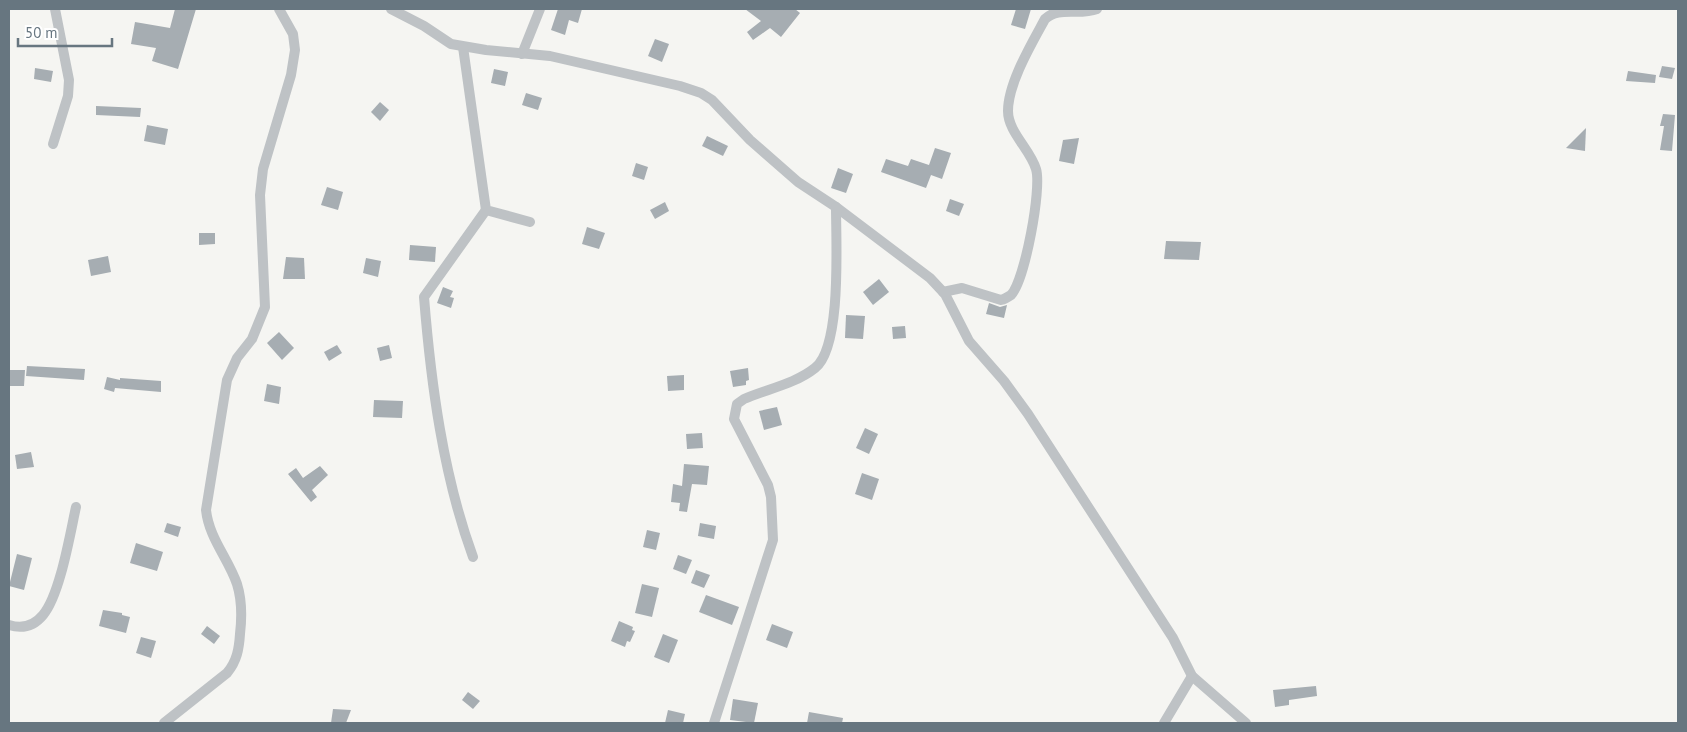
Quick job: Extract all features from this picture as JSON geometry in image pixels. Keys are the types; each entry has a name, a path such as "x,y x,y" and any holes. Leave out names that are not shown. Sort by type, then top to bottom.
{"street":[{"path":"53,144 68,96 69,80 55,9"},
{"path":"164,723 227,673 234,664 238,653 241,624 239,593 230,569 209,529 206,510 227,380 237,358 255,334 265,308 260,195 263,169 291,75 295,50 293,34 280,9"},
{"path":"392,9 424,26 451,44 572,60 701,93 712,100 781,168 913,264 943,292 969,341 1014,394 1096,516 1173,638 1192,676 1246,723"},
{"path":"522,54 540,9"},
{"path":"943,292 962,288 1001,300 1011,295 1017,285 1028,248 1038,190 1038,178 1033,161 1011,124 1008,112 1009,100 1045,18 1055,12 1079,13 1097,9"},
{"path":"463,47 486,210 424,298 430,368 459,518 473,557"},
{"path":"714,723 773,540 771,497 768,485 738,428 734,411 744,399 804,376 823,361 830,340 835,298 836,207"},
{"path":"486,210 530,222"},
{"path":"9,625 21,628 29,626 44,614 57,583 76,507"},
{"path":"1164,723 1192,676"}],"building":[{"path":"175,9 196,9 178,69 152,61 156,48 131,44 135,22 170,28"},
{"path":"558,9 582,9 578,23 569,20 565,35 551,30"},
{"path":"745,9 795,9 800,13 781,37 770,28 753,40 747,32 761,21"},
{"path":"1016,9 1031,9 1025,29 1011,25"},
{"path":"655,39 669,44 662,62 648,56"},
{"path":"1662,66 1675,68 1672,79 1659,77"},
{"path":"35,68 53,71 51,82 34,79"},
{"path":"494,69 508,72 505,86 491,83"},
{"path":"1628,71 1656,75 1655,83 1626,81"},
{"path":"526,93 542,98 538,110 522,105"},
{"path":"380,102 389,110 380,121 371,112"},
{"path":"96,106 141,108 140,117 96,115"},
{"path":"1663,114 1675,115 1672,151 1660,150 1664,126 1660,126"},
{"path":"147,125 168,129 165,145 144,141"},
{"path":"1586,128 1585,151 1566,148"},
{"path":"707,136 728,146 723,156 702,146"},
{"path":"1079,138 1074,164 1059,161 1063,140"},
{"path":"935,148 951,153 942,179 931,175 926,188 881,172 886,159 908,166 911,159 929,165"},
{"path":"636,163 648,167 644,180 632,176"},
{"path":"838,168 853,174 846,193 831,188"},
{"path":"327,187 343,192 338,210 321,205"},
{"path":"950,199 964,204 959,216 946,211"},
{"path":"665,202 669,211 655,219 650,210"},
{"path":"587,227 605,233 599,249 582,244"},
{"path":"199,233 215,233 215,244 199,245"},
{"path":"1166,241 1201,242 1199,260 1164,259"},
{"path":"410,245 436,247 435,262 409,260"},
{"path":"108,256 111,272 91,276 88,260"},
{"path":"286,257 304,258 305,279 283,279"},
{"path":"366,258 381,261 378,277 363,273"},
{"path":"879,279 889,292 873,305 863,292"},
{"path":"443,287 453,291 450,297 454,298 451,308 437,303"},
{"path":"989,303 1000,307 1007,305 1004,318 986,314"},
{"path":"846,315 865,316 863,339 845,338"},
{"path":"905,326 906,338 893,339 892,327"},
{"path":"279,332 294,348 282,360 267,343"},
{"path":"337,345 342,353 329,361 324,352"},
{"path":"389,345 392,358 380,361 377,348"},
{"path":"27,366 85,369 84,380 26,376"},
{"path":"748,368 749,380 746,381 746,385 733,387 730,371"},
{"path":"9,370 25,370 24,386 9,386"},
{"path":"684,375 684,390 668,391 667,376"},
{"path":"107,377 120,380 120,378 161,381 161,392 115,388 114,392 104,389"},
{"path":"267,384 281,387 279,404 264,401"},
{"path":"374,400 403,401 402,418 373,417"},
{"path":"777,407 782,425 764,430 759,411"},
{"path":"865,428 878,434 869,454 856,448"},
{"path":"702,433 703,448 687,449 686,434"},
{"path":"31,452 34,467 17,469 15,455"},
{"path":"684,464 709,466 707,485 692,484 687,512 679,511 680,503 671,502 673,484 682,486"},
{"path":"320,466 328,475 312,490 317,497 311,502 288,474 296,468 303,478"},
{"path":"862,473 879,479 872,500 855,494"},
{"path":"167,523 181,527 178,537 164,532"},
{"path":"700,523 716,526 714,539 698,536"},
{"path":"647,530 660,533 656,550 643,547"},
{"path":"136,543 163,552 157,571 130,563"},
{"path":"17,554 32,558 24,590 9,586"},
{"path":"678,555 692,560 686,574 673,569"},
{"path":"696,570 710,575 704,588 691,583"},
{"path":"642,584 659,588 652,617 635,613"},
{"path":"706,595 739,607 732,625 699,612"},
{"path":"103,610 122,613 122,615 130,617 126,633 99,626"},
{"path":"619,621 633,627 632,630 635,631 630,642 627,641 625,647 611,641"},
{"path":"772,624 793,632 787,648 766,640"},
{"path":"207,626 220,636 214,644 201,634"},
{"path":"663,634 678,640 669,663 654,657"},
{"path":"141,637 156,641 151,658 136,653"},
{"path":"1316,686 1317,696 1289,700 1289,705 1275,707 1273,690"},
{"path":"468,692 480,701 473,709 462,700"},
{"path":"733,699 758,703 754,723 730,720"},
{"path":"333,709 351,710 346,723 331,723"},
{"path":"668,710 685,714 683,723 665,723"},
{"path":"809,712 843,718 842,723 807,723"}]}
